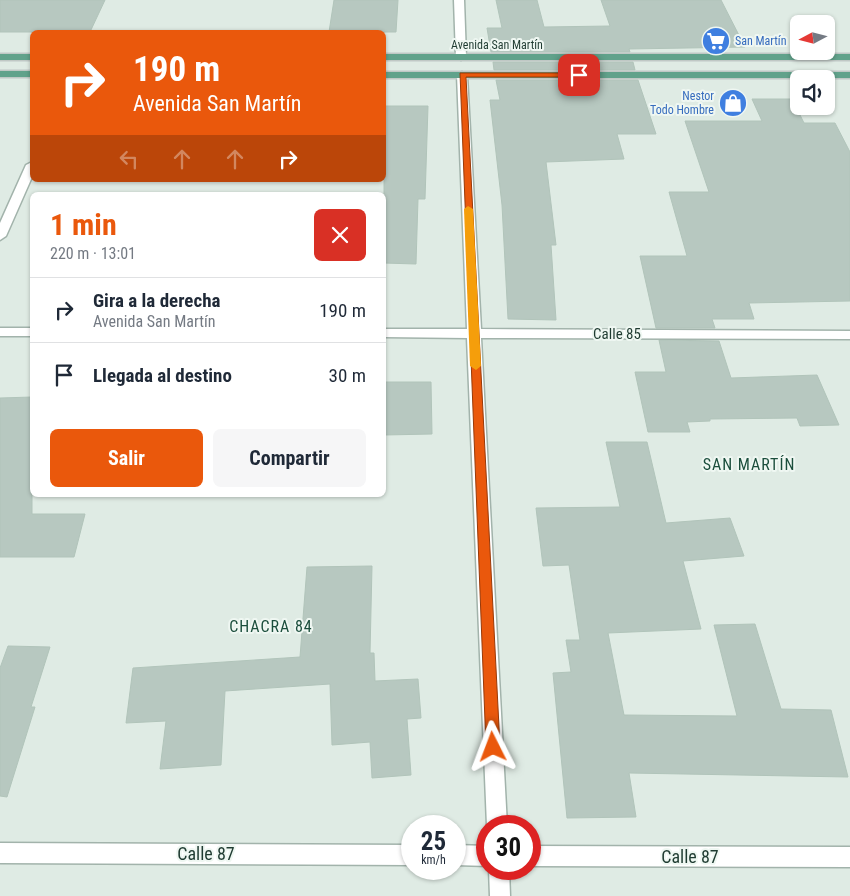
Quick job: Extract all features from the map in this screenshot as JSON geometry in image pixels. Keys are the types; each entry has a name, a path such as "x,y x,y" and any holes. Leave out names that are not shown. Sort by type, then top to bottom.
{"main road":[{"path":"0,57 30,57"},
{"name":"Avenida San Martín","path":"386,58 850,57"},
{"path":"0,74 30,74"},
{"path":"386,75 850,75"}],"street":[{"path":"459,0 460,58"},
{"path":"462,75 496,815"},
{"path":"0,236 30,169"},
{"path":"0,332 30,332"},
{"name":"Calle 85","path":"386,333 850,335"},
{"name":"Calle 87","path":"0,853 401,855"},
{"name":"Calle 87","path":"541,856 850,857"},
{"path":"499,880 500,896"}],"building":[{"path":"0,0 105,0 91,30 0,32"},
{"path":"334,0 398,0 396,32 386,32 386,30 329,30"},
{"path":"496,0 537,0 544,27 610,26 601,0 721,0 745,47 629,49 630,52 491,52 487,28 502,28"},
{"path":"493,62 633,62 635,70 494,70"},
{"path":"496,80 638,80 656,134 617,134 624,159 546,162 556,245 551,245 556,320 508,319 502,205 490,100 500,100"},
{"path":"752,99 790,99 790,115 800,115 804,123 835,123 850,152 850,301 749,303 754,319 712,319 715,328 656,328 640,256 687,256 669,192 709,192 685,121 762,121"},
{"path":"386,106 428,106 425,199 418,199 416,264 386,263 386,192 384,192 384,182 386,182"},
{"path":"659,340 719,341 731,378 817,375 839,425 800,426 797,418 710,419 710,421 687,422 690,432 648,432 635,372 666,372"},
{"path":"386,382 431,382 432,434 386,435"},
{"path":"30,397 30,497 32,497 32,514 85,514 74,557 0,557 0,398"},
{"path":"606,442 647,442 666,523 730,518 744,556 683,561 701,629 608,633 624,715 737,716 714,625 755,624 781,709 831,710 848,777 629,773 636,817 567,818 553,673 571,672 566,640 580,640 569,565 543,566 536,508 620,507"},
{"path":"372,566 370,653 374,653 375,681 418,679 421,718 407,719 411,775 372,778 370,742 332,745 330,684 225,691 221,765 160,769 166,721 126,723 133,668 300,657 307,567"},
{"path":"8,646 50,647 31,707 35,707 7,797 0,796 0,668"}],"slow traffic":[{"path":"468,209 476,366"}],"place":[{"name":"San Martín","path":"716,41"},
{"name":"Nestor Todo Hombre","path":"733,103"}],"district":[{"name":"SAN MARTÍN","path":"749,464"},
{"name":"CHACRA 84","path":"271,626"}],"route":[{"path":"493,747 462,75 579,75"}]}
